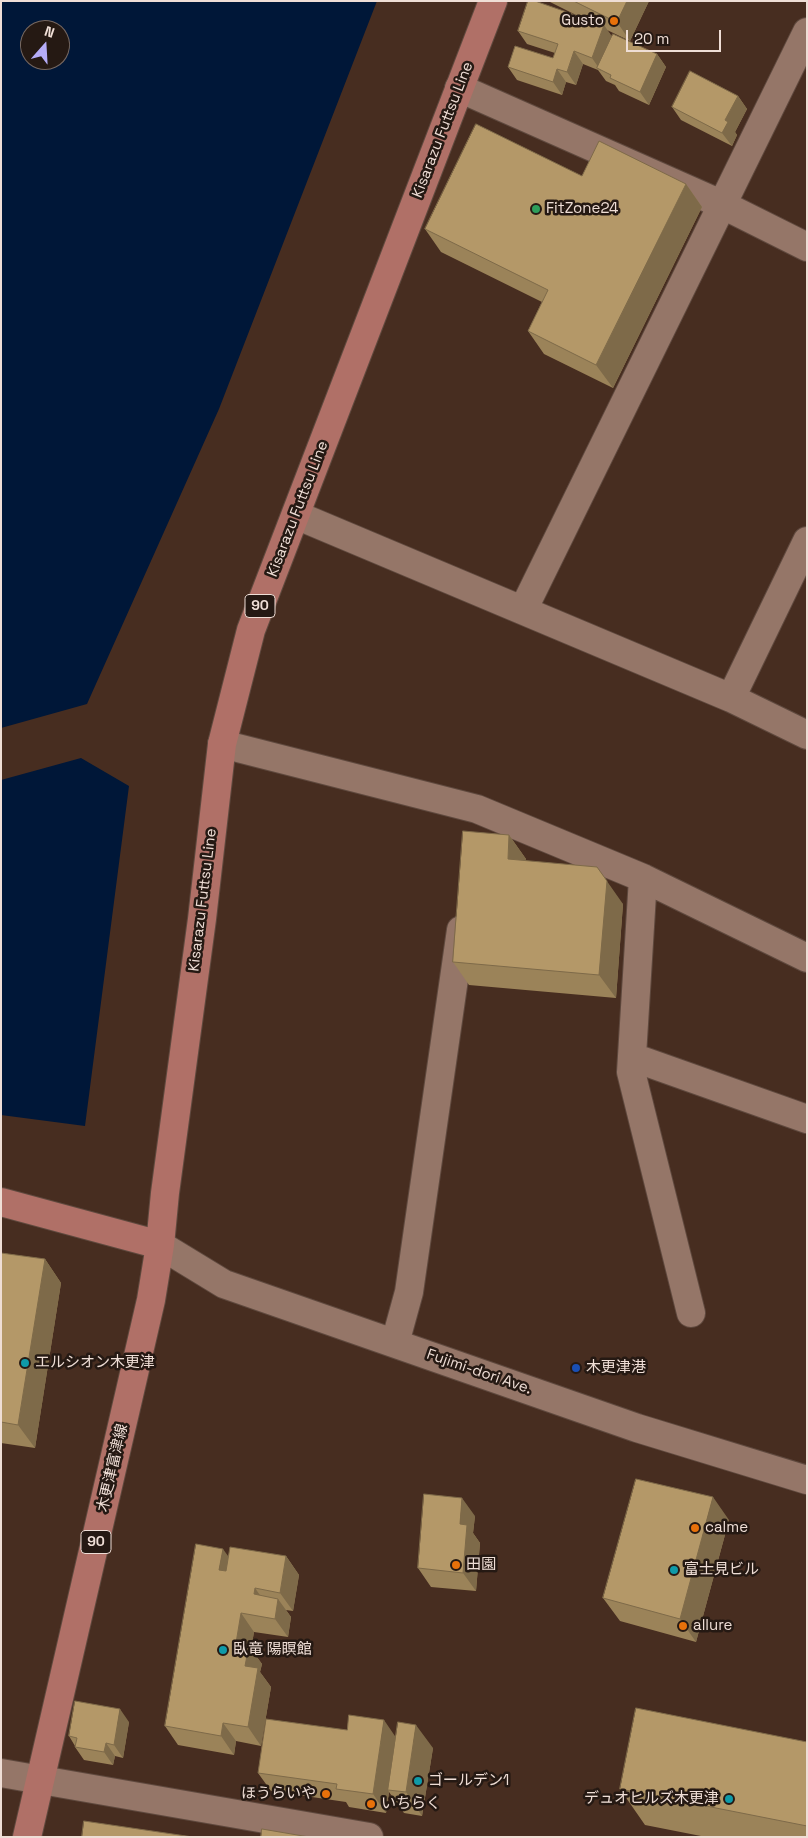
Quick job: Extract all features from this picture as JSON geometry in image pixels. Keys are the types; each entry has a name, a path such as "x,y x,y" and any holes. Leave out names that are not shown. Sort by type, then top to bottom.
{"main road":[{"name":"Kisarazu Futtsu Line","path":"160,1245 222,744 251,630 493,1"},
{"path":"1,1202 160,1245"},
{"name":"木更津富津線","path":"27,1837 42,1780 151,1300 160,1245"}],"street":[{"path":"523,610 807,32"},
{"path":"459,88 721,204 807,247"},
{"path":"296,515 731,698 807,735"},
{"path":"731,698 807,541"},
{"path":"222,744 477,810 643,878 807,958"},
{"path":"473,838 477,810"},
{"path":"643,878 631,1072 691,1313"},
{"path":"395,1343 409,1292 464,905"},
{"path":"632,1056 807,1119"},
{"name":"Fujimi-dori Ave.","path":"160,1245 224,1284 637,1428 807,1480"},
{"path":"1,1773 369,1837"}],"water":[{"path":"1,1 377,1 219,409 87,704 1,728"},
{"path":"81,758 129,786 85,1126 1,1115 1,780"}],"building":[{"path":"528,1 535,1 604,25 592,58 574,51 567,72 557,69 553,82 508,67 515,46 553,58 558,44 518,31"},
{"path":"574,1 627,1 617,22"},
{"path":"613,34 657,54 640,92 610,78 611,75 597,68"},
{"path":"690,71 738,96 725,120 728,122 722,133 672,107"},
{"path":"476,124 582,176 599,141 686,184 596,365 528,331 548,290 425,229"},
{"path":"463,831 509,835 508,859 597,867 607,881 599,975 453,962"},
{"path":"1,1253 45,1259 18,1425 1,1422"},
{"name":"富士見ビル","path":"636,1479 713,1497 680,1619 603,1598"},
{"path":"424,1494 462,1498 460,1524 467,1525 463,1573 418,1568"},
{"name":"臥竜 陽瞑館","path":"196,1544 223,1549 219,1570 226,1571 230,1547 286,1556 280,1593 255,1588 254,1594 278,1599 275,1619 241,1613 236,1643 249,1645 245,1666 258,1668 248,1727 223,1723 221,1736 165,1726"},
{"path":"75,1701 120,1709 114,1745 106,1743 104,1752 75,1747 77,1738 69,1736"},
{"path":"636,1708 807,1742 807,1826 620,1789"},
{"path":"349,1715 384,1720 373,1794 336,1789 337,1784 258,1773 266,1719 347,1730"},
{"path":"398,1722 416,1725 406,1792 388,1790"},
{"path":"84,1821 193,1837 82,1837"},
{"path":"262,1829 309,1837 261,1837"}],"place":[{"name":"Gusto","path":"614,21"},
{"name":"FitZone24","path":"536,209"},
{"name":"エルシオン木更津","path":"25,1363"},
{"name":"木更津港","path":"576,1368"},
{"name":"calme","path":"695,1528"},
{"name":"田園","path":"456,1565"},
{"name":"富士見ビル","path":"674,1570"},
{"name":"allure","path":"683,1626"},
{"name":"臥竜 陽瞑館","path":"223,1650"},
{"name":"ゴールデン1","path":"418,1781"},
{"name":"ほうらいや","path":"326,1794"},
{"name":"デュオヒルズ木更津","path":"729,1799"},
{"name":"いちらく","path":"371,1804"}]}
